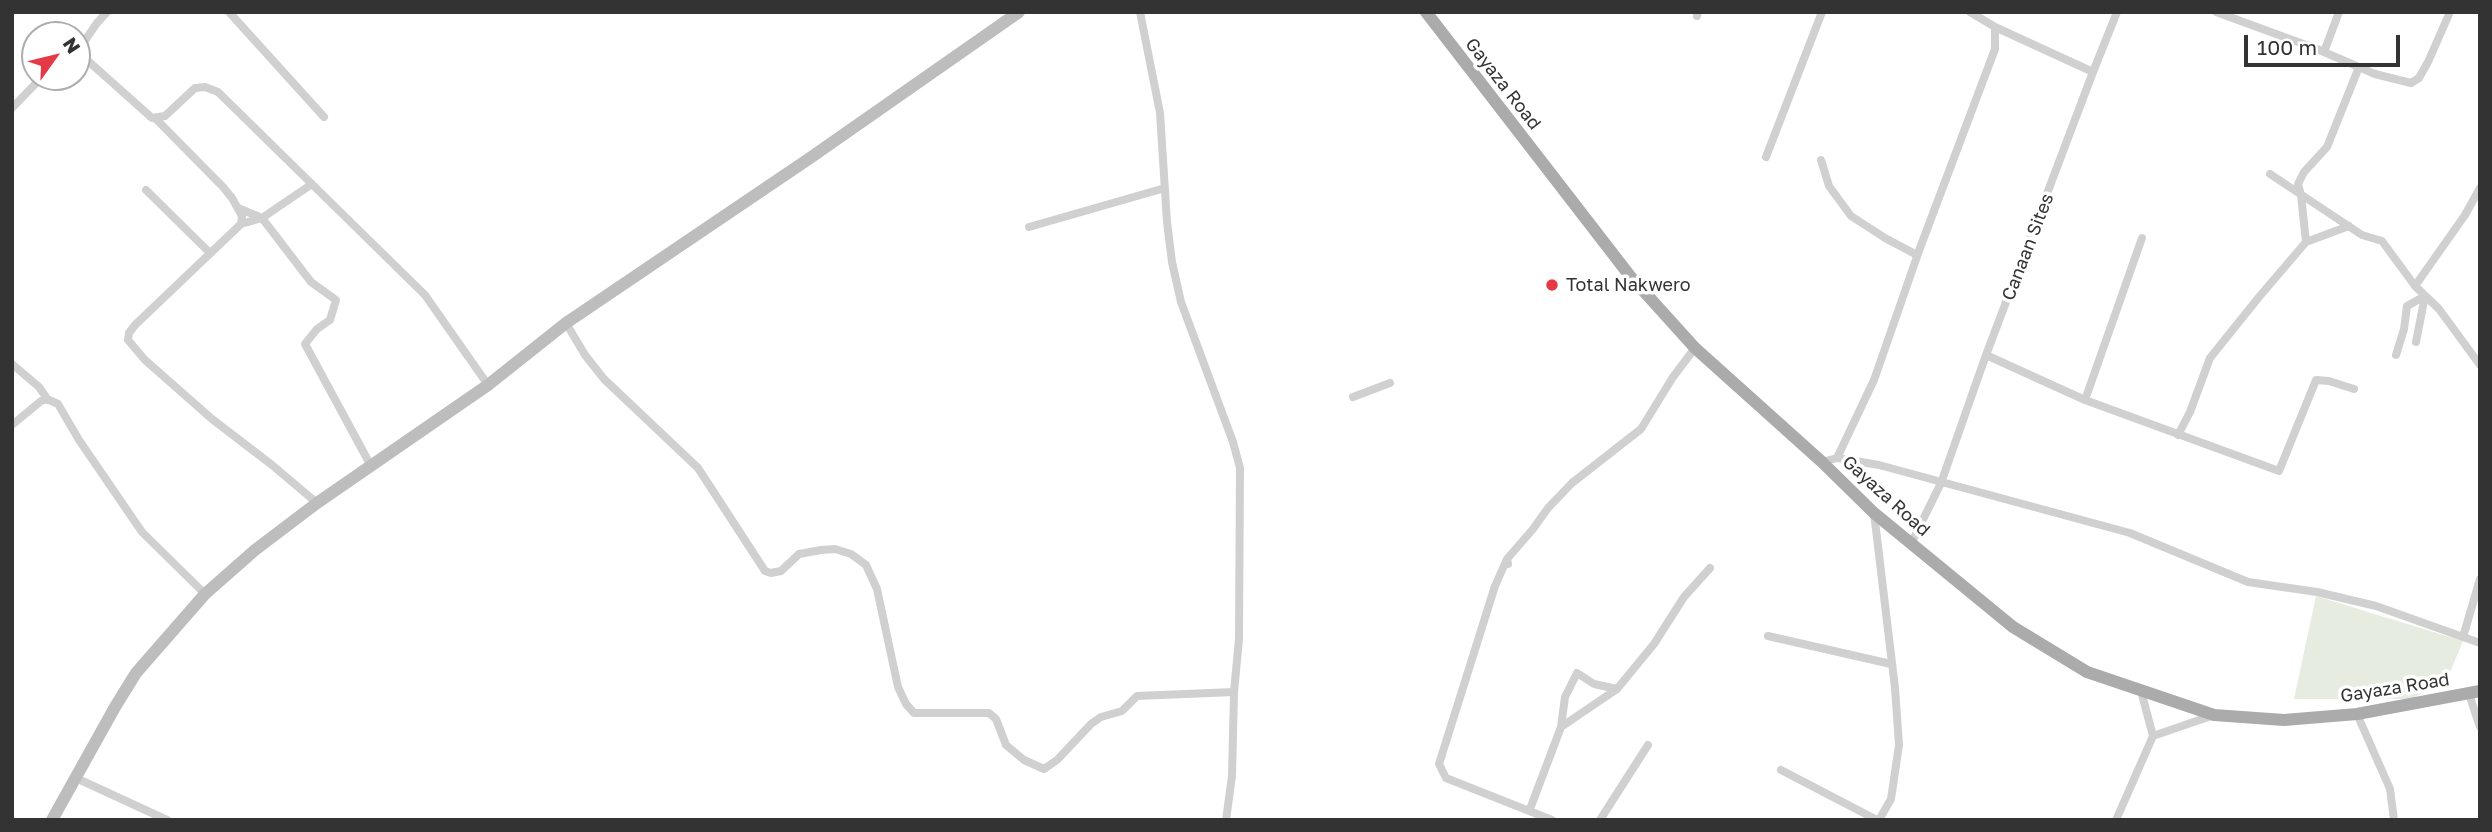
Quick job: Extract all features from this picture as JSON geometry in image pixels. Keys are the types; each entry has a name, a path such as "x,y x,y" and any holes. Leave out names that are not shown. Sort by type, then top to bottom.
{"main road":[{"name":"Gayaza Road","path":"1426,12 1630,276 1695,348 1822,462 1874,513 2013,627 2087,672 2214,715 2284,720 2357,714 2474,692"}],"street":[{"path":"91,32 107,12"},
{"path":"229,12 324,117"},
{"path":"52,820 136,673 205,594 255,550 317,503 488,385 566,323 810,159 1019,12"},
{"path":"1140,12 1160,113 1172,262 1181,302 1233,442 1240,468 1239,639 1234,692 1232,776 1226,820"},
{"path":"1766,158 1822,12"},
{"path":"1970,12 1995,27 2093,72"},
{"name":"Canaan Sites","path":"1911,544 1941,483 1986,355 2117,12"},
{"path":"2216,12 2375,74 2411,83 2419,78 2450,12"},
{"path":"2324,52 2339,12"},
{"path":"1837,458 1874,380 1917,255 1995,49 1995,27"},
{"path":"91,64 145,113 156,119 223,187 242,216 241,224"},
{"path":"2306,242 2298,184 2304,172 2327,147 2359,67"},
{"path":"156,119 171,111 195,88 205,87 218,92 425,295 488,385"},
{"path":"12,108 28,91"},
{"path":"1821,160 1829,186 1851,215 1917,255"},
{"path":"2270,174 2364,236 2382,241 2415,286 2439,309 2480,365"},
{"path":"312,184 262,218 241,224 135,325 128,340 145,360 212,419 317,503"},
{"path":"1029,227 1165,188"},
{"path":"2415,286 2458,225 2480,188"},
{"path":"146,190 209,253"},
{"path":"238,208 262,218 311,282 336,300 330,320 317,329 305,345 371,466"},
{"path":"2178,435 2190,412 2210,358 2306,242 2349,226"},
{"path":"2085,400 2142,238"},
{"path":"2416,342 2425,296"},
{"path":"2396,355 2404,329 2407,306 2425,296"},
{"path":"566,323 585,355 604,379 698,468 765,571 781,571 799,554 835,549 851,554 866,565 877,589 898,687 905,704 914,713 989,713 996,719 1006,745 1031,765 1044,769 1057,761 1091,724 1101,717 1122,711 1137,696 1234,692"},
{"path":"1552,820 1530,809 1446,778 1439,764 1495,586 1507,562 1548,508 1572,483 1641,429 1673,377 1695,348"},
{"path":"1986,355 2085,400 2279,471 2316,380 2354,389"},
{"path":"12,364 39,387 48,400 58,404 79,440 142,532 205,594"},
{"path":"1353,397 1390,383"},
{"path":"12,425 34,407 48,400"},
{"path":"1822,462 1837,458 1879,465 2130,533 2248,582 2318,592 2376,606 2480,643"},
{"path":"1781,770 1878,820 1891,799 1899,745 1874,513"},
{"path":"1561,727 1617,689 1654,644 1684,597 1710,568"},
{"path":"2463,637 2480,579"},
{"path":"1768,636 1891,664"},
{"path":"1530,809 1561,727 1565,696 1577,673 1594,684 1617,689"},
{"path":"2116,820 2153,736 2141,691"},
{"path":"2474,692 2480,727"},
{"path":"2357,714 2388,784 2394,820"},
{"path":"2153,736 2214,715"},
{"path":"1600,820 1648,745"},
{"path":"76,778 167,820"}],"shaded area":[{"path":"2316,596 2463,641 2446,682 2410,699 2294,699"}],"place":[{"name":"Total Nakwero","path":"1552,285"}]}
